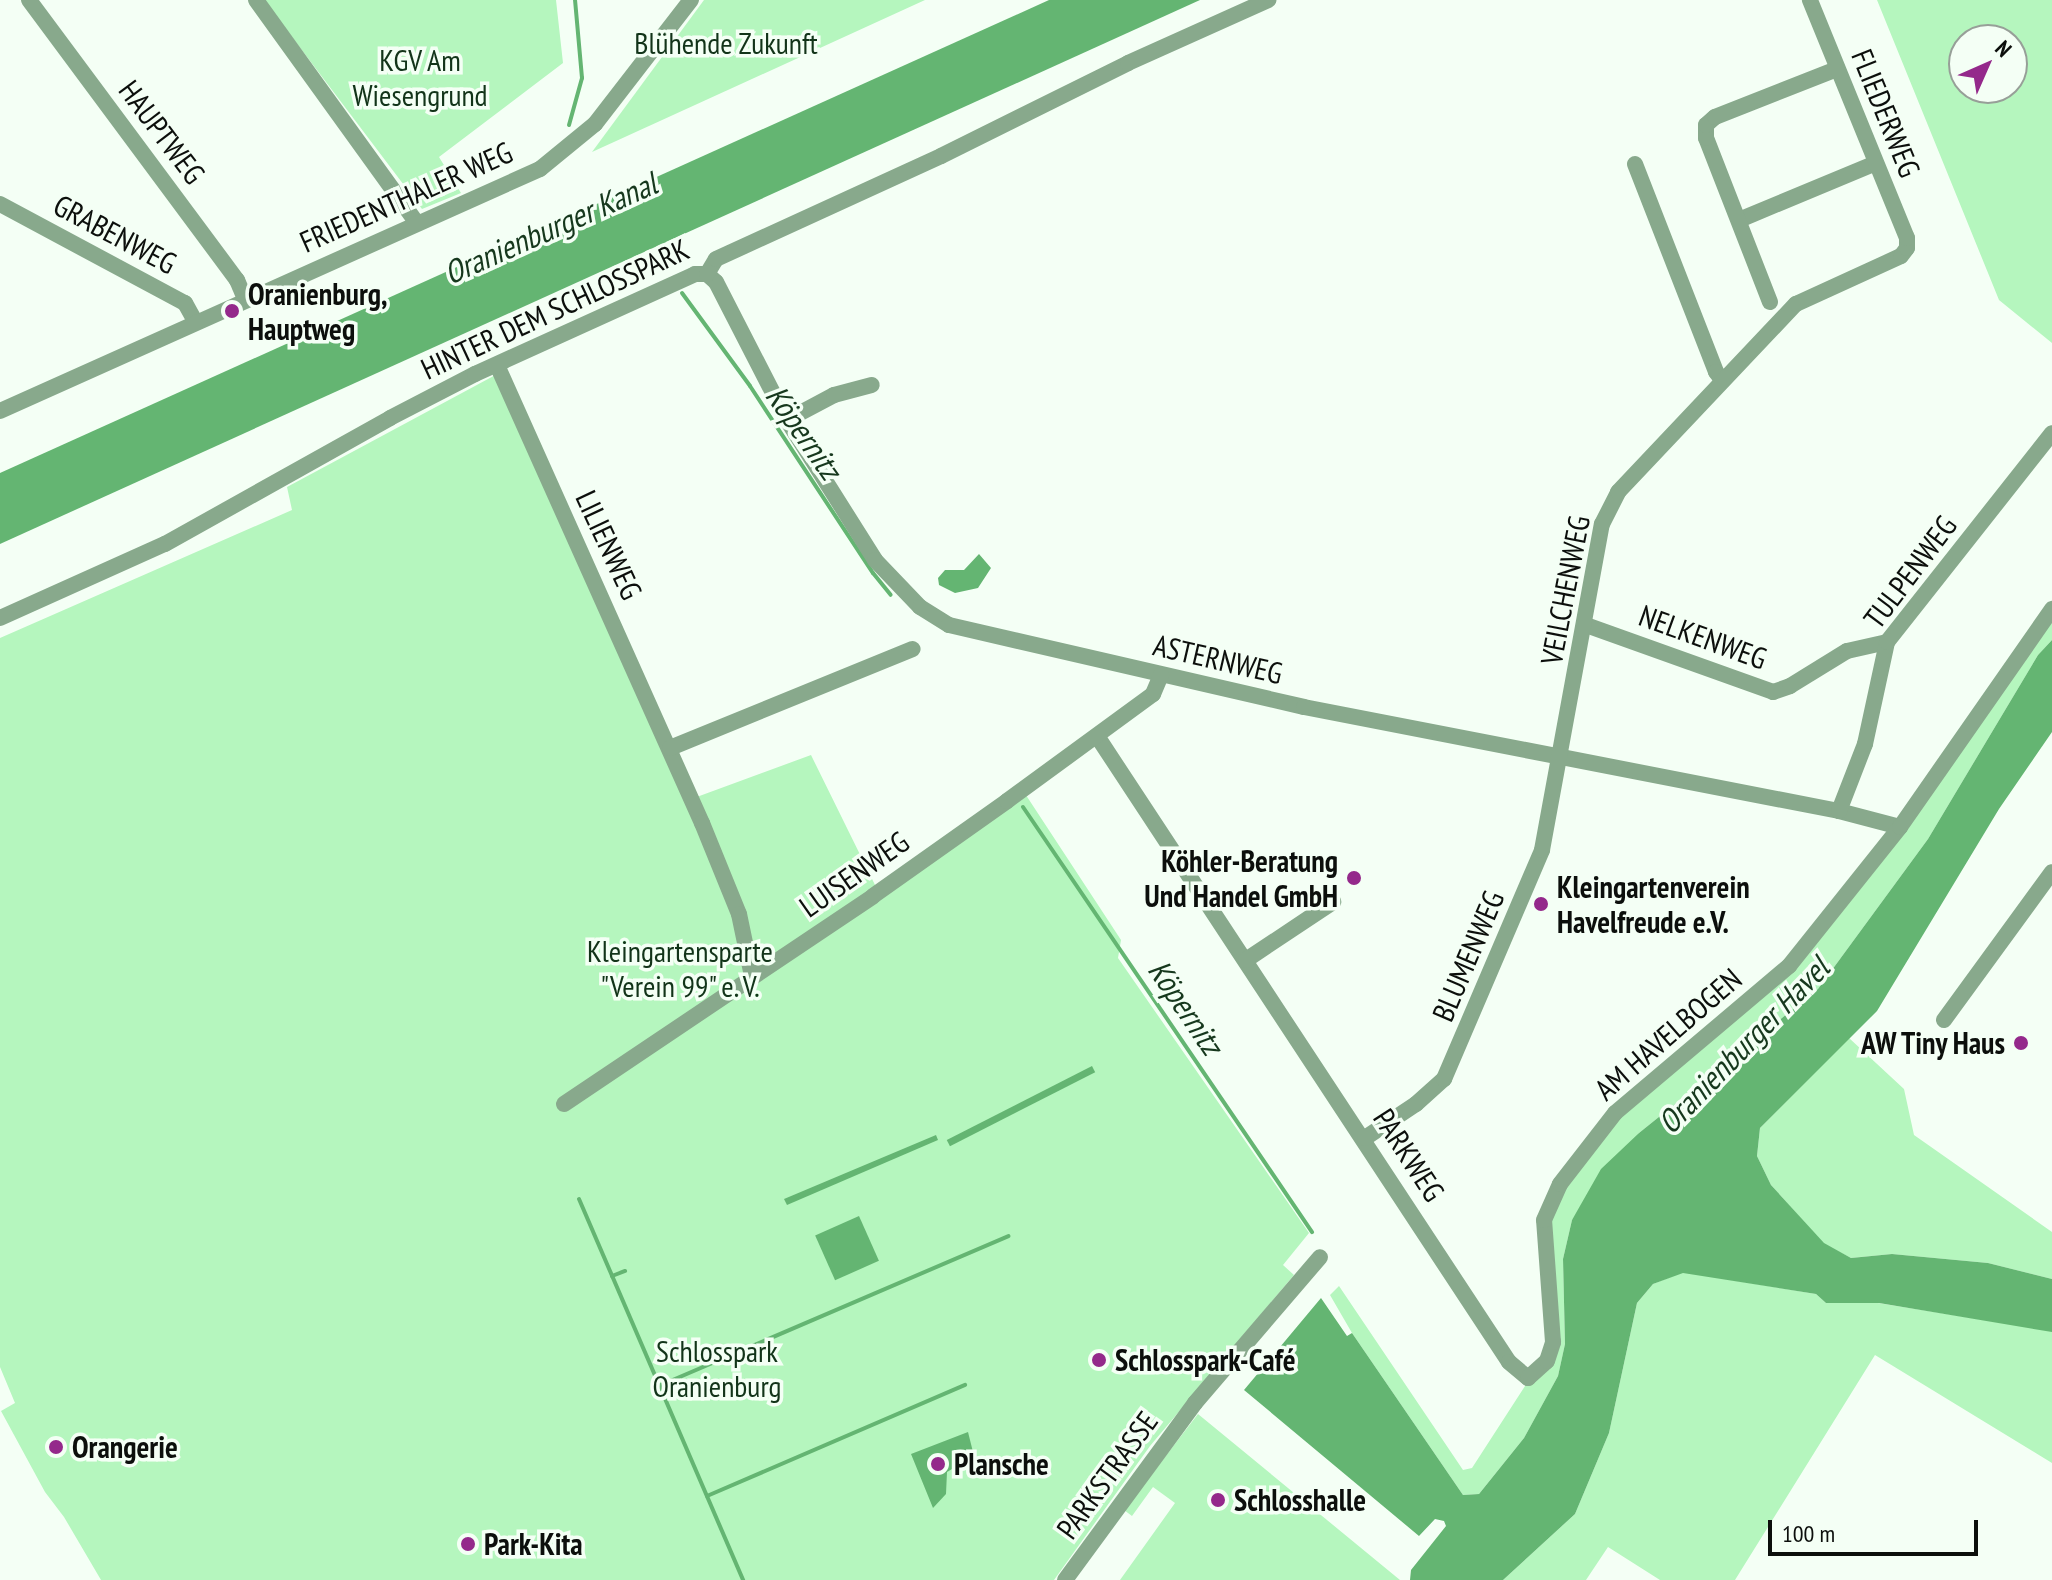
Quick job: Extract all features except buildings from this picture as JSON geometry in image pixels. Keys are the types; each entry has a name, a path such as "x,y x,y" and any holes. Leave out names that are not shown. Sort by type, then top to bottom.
{"street":[{"name":"HAUPTWEG","path":"29,0 237,280 245,299"},
{"path":"256,0 417,223"},
{"name":"FRIEDENTHALER WEG","path":"0,411 540,169 595,124 691,0"},
{"name":"HINTER DEM SCHLOSSPARK","path":"0,618 165,544 390,418 497,365 695,274 707,274 716,259 941,156 1128,63 1268,0"},
{"name":"FLIEDERWEG","path":"1810,0 1907,238 1907,248"},
{"path":"1770,302 1706,138 1706,125 1715,117 1837,69"},
{"path":"1739,220 1876,163"},
{"path":"1635,164 1716,372 1722,380"},
{"name":"GRABENWEG","path":"0,204 185,303 195,321"},
{"name":"VEILCHENWEG","path":"1561,756 1602,524 1618,492 1796,304 1901,256 1907,248"},
{"name":"ASTERNWEG","path":"707,274 716,282 787,420 875,560 933,617 975,633 1334,713 1839,811 1900,827"},
{"name":"LILIENWEG","path":"497,365 670,748 739,914 752,976"},
{"path":"787,420 834,395 872,385"},
{"name":"TULPENWEG","path":"1839,811 1865,744 1887,642 2052,433"},
{"name":"AM HAVELBOGEN","path":"1528,1378 1547,1361 1553,1342 1544,1220 1560,1184 1615,1113 1789,966 1900,827 2052,609"},
{"name":"NELKENWEG","path":"1586,625 1773,692 1790,686 1847,651 1887,642"},
{"path":"670,748 913,649"},
{"name":"LUISENWEG","path":"564,1104 873,896 1097,736 1153,694 1161,675"},
{"name":"PARKWEG","path":"1097,736 1365,1138 1509,1362 1528,1378"},
{"name":"BLUMENWEG","path":"1365,1138 1428,1094 1444,1079 1455,1058 1542,850 1561,756"},
{"path":"1944,1020 2052,872"},
{"path":"1246,960 1333,902"},
{"name":"PARKSTRASSE","path":"1065,1580 1195,1403 1320,1257"}],"green space":[{"name":"KGV Am Wiesengrund","path":"264,0 556,0 563,63 439,157 461,193 422,209"},
{"name":"Blühende Zukunft","path":"704,0 925,0 592,152"},
{"path":"1877,0 2052,0 2052,343 1999,300"},
{"path":"501,372 694,798 811,755 877,889 1020,786 1121,940 1118,958 1309,1233 1283,1265 1294,1275 1150,1446 1054,1580 101,1580 64,1517 45,1492 1,1411 15,1403 0,1367 0,638 292,510 287,487"},
{"path":"2052,609 2052,640 2038,655 1928,839 1818,989 1639,1133 1572,1220 1563,1259 1565,1344 1558,1376 1524,1438 1479,1494 1463,1495 1352,1333 1330,1295 1339,1286 1463,1470 1472,1468 1534,1372 1547,1361 1544,1220 1615,1113 1789,966"},
{"path":"1849,1038 1904,1089 1914,1135 2052,1232 2052,1279 1988,1263 1892,1254 1851,1258 1824,1244 1771,1185 1757,1156 1760,1128"},
{"path":"1683,1272 1816,1294 1826,1303 1878,1303 2052,1331 2052,1463 1875,1355 1735,1580 1660,1580 1608,1547 1586,1580 1503,1580 1575,1514 1609,1433 1637,1303 1653,1284"},
{"path":"1198,1414 1400,1580 1120,1580 1175,1503 1153,1487 1132,1516 1124,1510"}],"water":[{"name":"Oranienburger Kanal","path":"1049,0 1200,0 0,544 0,473"},
{"path":"979,554 991,568 978,588 955,593 939,585 938,578 945,570 964,570"},
{"path":"2052,640 2052,732 1999,809 1877,1011 1760,1128 1757,1156 1771,1185 1824,1243 1851,1258 1892,1254 1988,1263 2052,1279 2052,1332 1879,1303 1826,1303 1816,1294 1683,1273 1653,1284 1637,1303 1609,1433 1575,1514 1503,1580 1410,1580 1411,1570 1446,1526 1444,1521 1435,1519 1419,1536 1244,1390 1321,1298 1347,1336 1352,1333 1463,1495 1479,1494 1524,1438 1558,1376 1565,1344 1563,1259 1572,1220 1601,1169 1639,1133 1818,989 1928,839 2038,655"},
{"path":"1092,1066 1095,1072 950,1146 947,1140"},
{"path":"936,1135 938,1140 787,1205 784,1199"},
{"path":"859,1216 879,1261 835,1280 815,1236"},
{"name":"Plansche","path":"968,1432 974,1456 947,1472 946,1494 933,1508 911,1454"}],"waterway":[{"name":"Köpernitz","path":"569,125 582,78 575,0"},
{"name":"Köpernitz","path":"682,293 750,386 873,573 891,595"},
{"name":"Köpernitz","path":"1023,807 1312,1232"},
{"path":"579,1199 743,1580"},
{"path":"661,1385 1008,1236"},
{"path":"612,1276 625,1271"},
{"path":"707,1496 965,1385"}],"place":[{"name":"Oranienburg, Hauptweg","path":"232,311"},
{"name":"Köhler-Beratung Und Handel GmbH","path":"1354,878"},
{"name":"Kleingartenverein Havelfreude e.V.","path":"1541,904"},
{"name":"AW Tiny Haus","path":"2021,1043"},
{"name":"Schlosspark-Café","path":"1099,1360"},
{"name":"Orangerie","path":"56,1447"},
{"name":"Plansche","path":"938,1464"},
{"name":"Schlosshalle","path":"1218,1500"},
{"name":"Park-Kita","path":"468,1544"}],"park label":[{"name":"Kleingartensparte \"Verein 99\" e. V.","path":"680,968"},
{"name":"Schlosspark Oranienburg","path":"717,1368"}],"water label":[{"name":"Oranienburger Havel","path":"1743,1045"}]}
